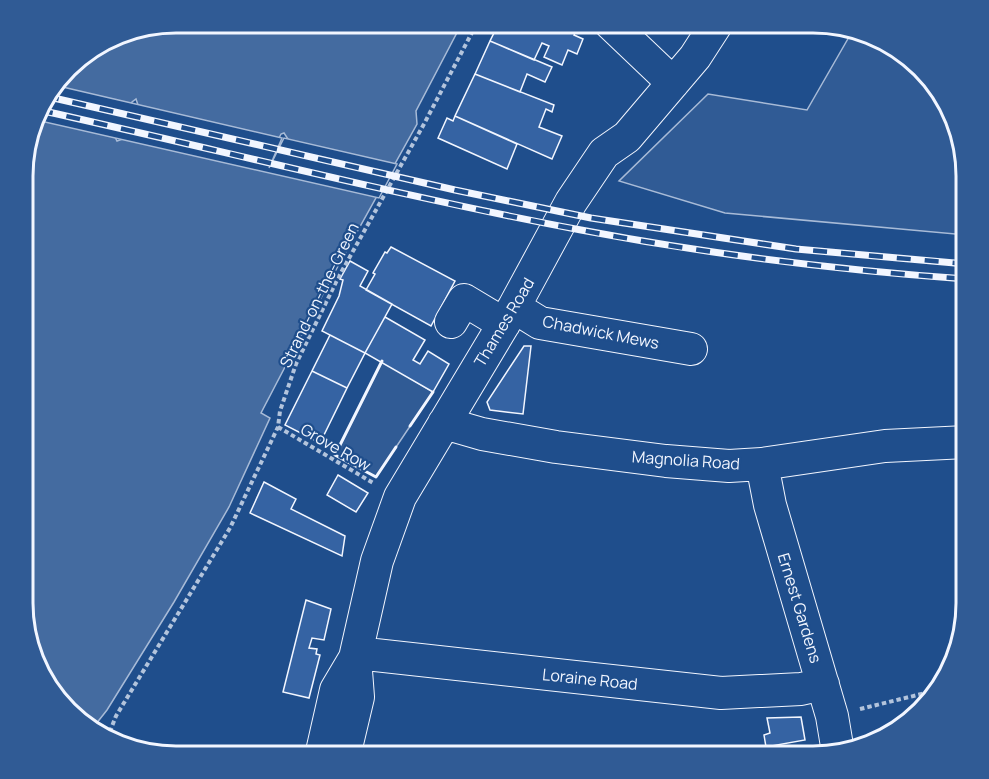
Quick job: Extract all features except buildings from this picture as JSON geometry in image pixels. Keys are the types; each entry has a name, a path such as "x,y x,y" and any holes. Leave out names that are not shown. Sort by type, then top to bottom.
{"street":[{"path":"621,33 674,83"},
{"name":"Thames Road","path":"346,746 358,697 356,656 377,561 400,497 509,315 571,202 604,153 627,137 695,57 711,33"},
{"name":"Chadwick Mews","path":"451,322 464,300 540,323 691,349"},
{"name":"Magnolia Road","path":"444,423 482,434 556,447 676,462 729,466 762,464 885,446 956,442"},
{"name":"Ernest Gardens","path":"762,464 770,505 832,716 837,744"},
{"name":"Thames Road","path":"323,746 336,690 356,656"},
{"name":"Loraine Road","path":"356,656 721,693 801,689 823,684"}],"path":[{"name":"Strand-on-the-Green","path":"110,730 116,716 230,528 278,427 280,411 296,364 338,278 472,33"},
{"name":"Grove Row","path":"278,427 380,488"},
{"path":"832,716 924,693"}],"shaded area":[{"path":"457,33 416,111 417,124 332,277 261,413 270,418 229,507 107,710 97,723 62,690 44,658 33,613 33,176 36,148 52,104 68,82 96,57 121,44 157,34","holes":["136,99 138,105 123,139 117,141 115,137 132,102","284,133 288,139 273,170 265,167 281,134"]},
{"path":"849,38 876,48 907,68 927,89 937,104 948,130 955,157 956,234 725,213 619,181 708,94 807,110"},
{"path":"382,361 433,392 376,477 335,455"}],"pier":[{"path":"64,87 282,138 269,168 284,138 397,164 379,198 44,122"}],"railway":[{"path":"56,98 455,190 591,218 796,249 956,263"},
{"path":"48,112 377,188 581,230 677,247 773,260 956,278"}],"wall":[{"path":"382,361 335,455 376,477 396,447"},
{"path":"410,426 433,392"}]}
